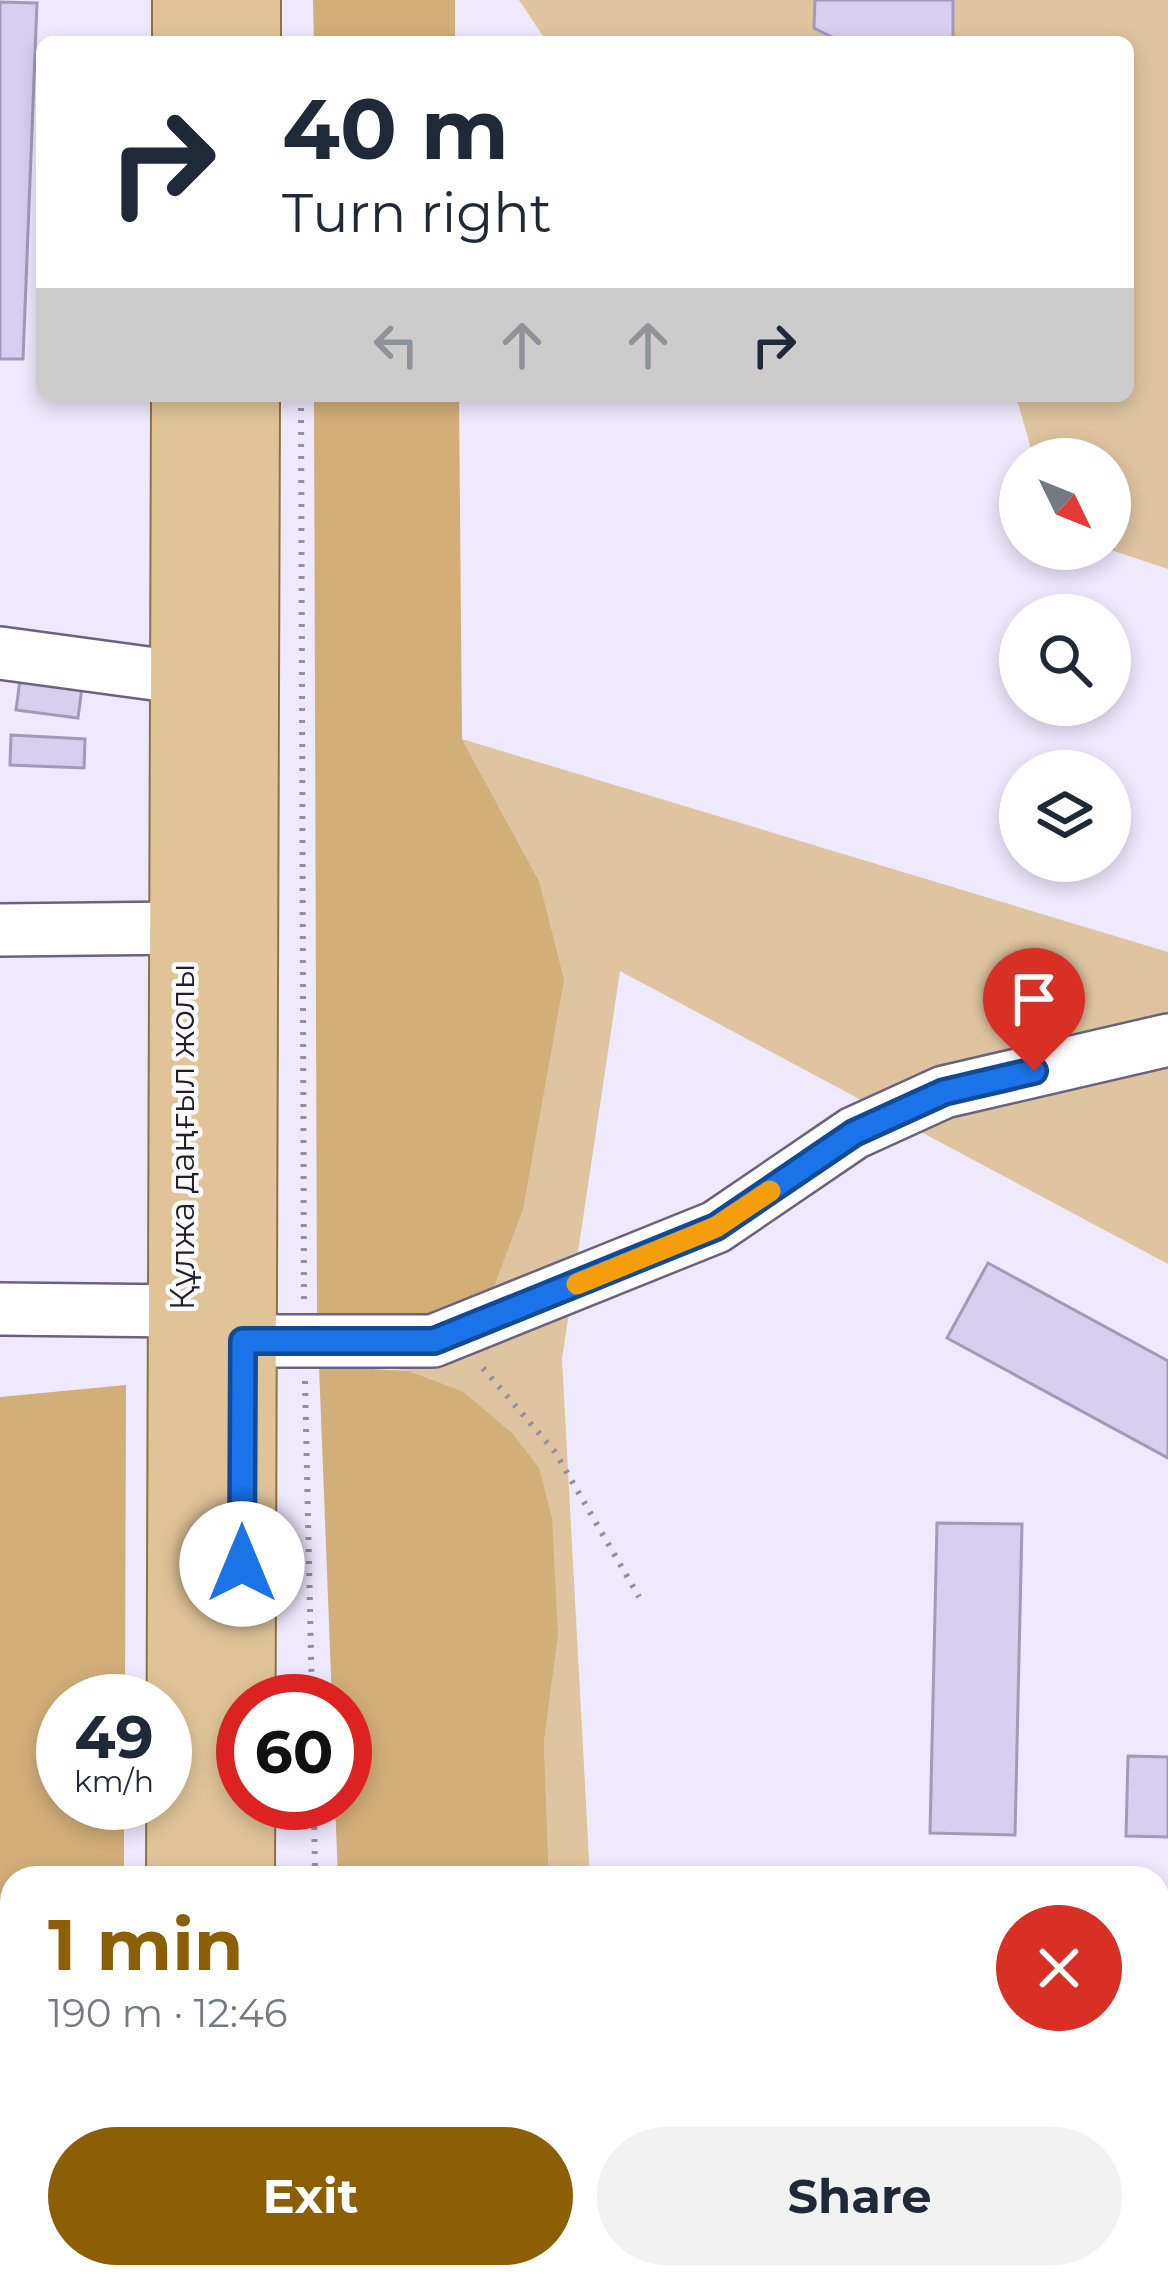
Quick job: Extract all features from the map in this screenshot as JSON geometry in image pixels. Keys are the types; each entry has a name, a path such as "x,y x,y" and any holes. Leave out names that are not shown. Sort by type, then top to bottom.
{"main road":[{"path":"186,0 186,36"},
{"path":"247,0 247,36"},
{"name":"Құлжа даңғыл жолы","path":"180,1866 184,402"},
{"name":"Құлжа даңғыл жолы","path":"242,1866 274,1340 246,402"}],"lane":[{"path":"0,653 184,678"},
{"path":"0,930 183,928"},
{"path":"274,1340 434,1341 716,1227 854,1133 944,1092 1168,1040"},
{"path":"0,1309 182,1311"}],"path":[{"path":"302,402 274,1340 309,1674"},
{"path":"434,1341 483,1368 556,1452 639,1597"},
{"path":"315,1830 316,1866"}],"shaded area":[{"path":"313,0 455,0 455,36 314,36"},
{"path":"519,0 1168,0 1168,569 1131,557 1131,438 1028,438 1016,402 1134,402 1134,36 543,36"},
{"path":"314,402 459,402 462,739 539,881 564,980 523,1209 492,1292 459,1315 317,1318"},
{"path":"462,739 1168,952 1168,1264 620,971 562,1359 589,1866 549,1866 544,1742 558,1635 462,1391 409,1371 371,1366 539,881"},
{"path":"319,1366 409,1371 462,1391 513,1434 539,1468 552,1518 558,1636 544,1742 549,1866 338,1866 336,1830 372,1830 372,1674 331,1674"},
{"path":"126,1385 125,1674 36,1674 36,1830 124,1830 124,1866 0,1866 0,1397"}],"building":[{"path":"815,0 953,0 953,36 830,36 814,28"},
{"path":"0,2 37,3 23,359 0,359"},
{"path":"21,672 83,679 78,718 16,710"},
{"path":"11,735 85,739 84,768 10,765"},
{"path":"988,1263 1168,1361 1168,1458 947,1338"},
{"path":"937,1523 1022,1524 1015,1835 930,1833"},
{"path":"1128,1756 1168,1757 1168,1837 1126,1836"}],"slow traffic":[{"path":"577,1284 716,1227 770,1191"}],"route":[{"path":"242,1564 243,1341 434,1341 716,1227 854,1133 944,1092 1034,1071"}]}
